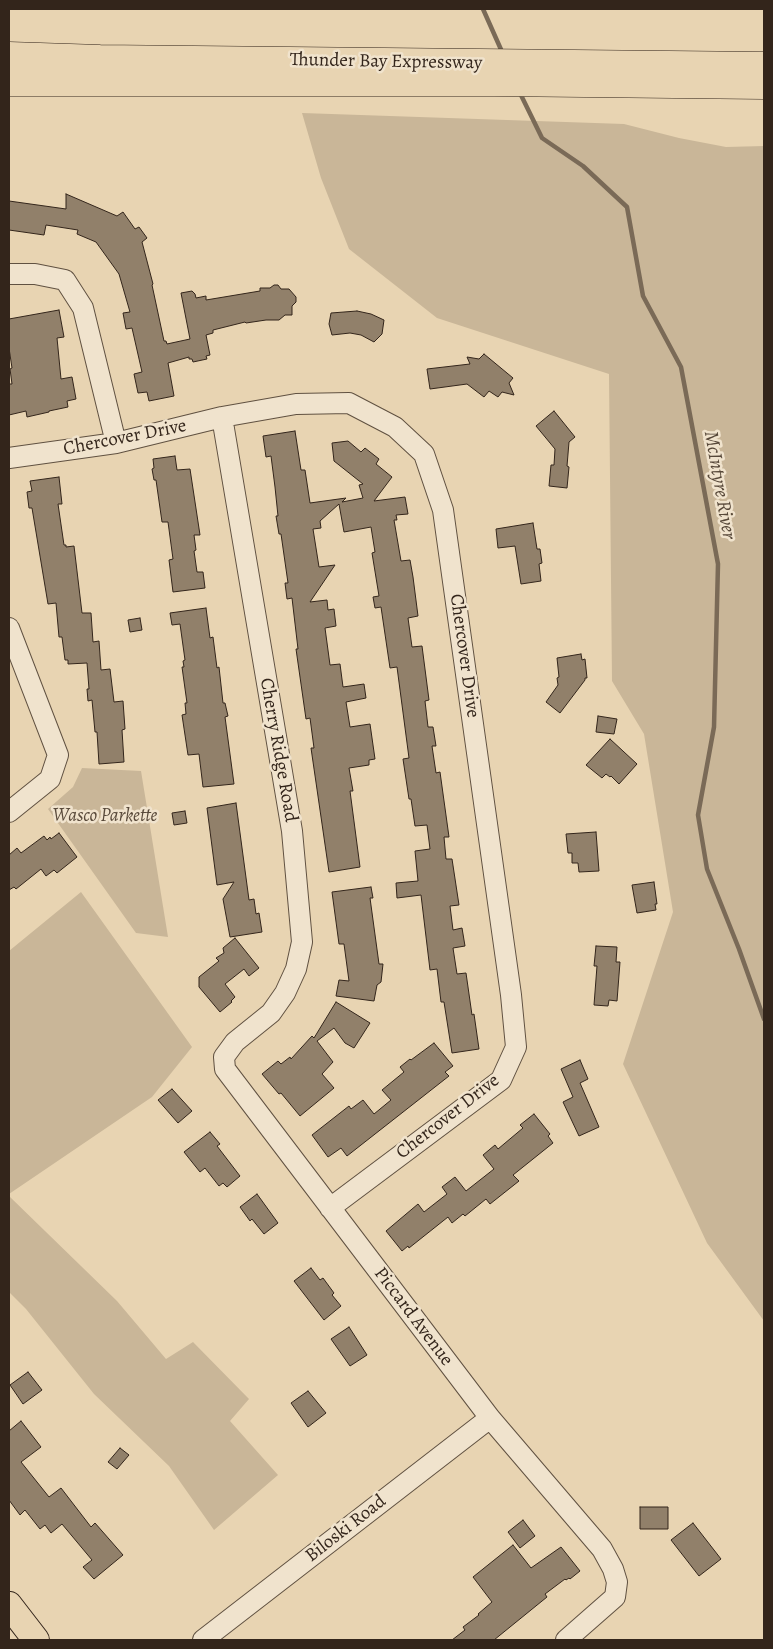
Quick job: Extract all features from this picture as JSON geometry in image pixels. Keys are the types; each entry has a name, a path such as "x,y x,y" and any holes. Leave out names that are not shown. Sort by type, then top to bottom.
{"highway":[{"name":"Thunder Bay Expressway","path":"9,56 489,73"},
{"name":"Thunder Bay Expressway","path":"9,82 540,73 764,66"},
{"name":"Thunder Bay Expressway","path":"540,73 764,85"}],"main road":[{"path":"9,1605 36,1640"}],"street":[{"path":"9,274 35,274 66,280 83,308 116,443"},
{"name":"Chercover Drive","path":"9,458 116,443 222,418 296,404 349,404 395,427 424,454 443,510 511,995 516,1047 500,1080 330,1208"},
{"name":"Cherry Ridge Road","path":"222,418 292,831 302,942 296,969 285,993 271,1013 235,1042 224,1057"},
{"path":"9,628 58,754 50,779 9,812"},
{"name":"Piccard Avenue","path":"224,1057 225,1069 330,1208 490,1418 602,1549 614,1569 617,1582 615,1597 566,1640"},
{"name":"Biloski Road","path":"203,1640 490,1418"}],"green space":[{"path":"302,113 624,124 679,138 726,147 764,146 764,1321 707,1243 623,1064 673,912 644,734 612,681 609,374 437,318 349,249 321,178"},
{"name":"Wasco Parkette","path":"82,768 141,771 168,937 136,933 48,809 73,787"},
{"path":"81,892 192,1047 152,1097 9,1194 9,951"},
{"path":"9,1196 117,1301 166,1359 193,1342 249,1399 230,1421 278,1475 214,1530 169,1466 94,1394 26,1309 9,1292"}],"building":[{"path":"66,194 117,216 123,212 135,229 139,227 147,238 142,242 153,284 164,341 167,344 190,339 181,293 192,291 196,298 206,296 206,300 260,291 260,288 270,288 278,285 281,289 289,289 296,297 296,302 292,306 292,315 285,315 279,320 245,322 213,330 213,333 206,335 210,355 206,356 207,359 193,362 189,357 168,363 174,396 149,401 147,392 138,393 134,374 142,372 132,328 126,329 123,313 130,312 119,274 96,242 77,234 78,230 46,225 44,235 9,230 9,201 66,209"},
{"path":"59,310 64,337 57,338 61,379 72,377 76,399 67,401 68,407 49,412 27,417 26,411 9,415 9,384 12,384 10,369 12,368 9,348 9,319"},
{"path":"357,311 371,314 384,320 382,334 374,342 361,335 350,333 332,335 329,324 331,313"},
{"path":"484,354 513,378 509,383 514,395 502,392 498,397 489,391 484,397 467,384 430,389 427,369 470,364 467,357 479,359"},
{"path":"554,411 575,437 569,442 567,488 549,486 551,465 554,465 555,449 536,426"},
{"path":"295,431 301,470 305,470 310,503 346,498 342,502 363,498 359,485 363,484 334,461 332,443 348,441 361,452 365,448 379,459 376,464 392,477 374,501 405,497 408,514 396,515 397,520 394,520 401,561 410,560 413,577 418,616 408,618 412,647 422,646 429,700 425,701 428,727 433,727 436,746 432,746 436,773 440,772 449,837 444,837 446,859 452,859 459,905 450,906 453,930 462,928 465,946 453,948 457,974 466,973 479,1049 452,1053 444,1002 441,1002 437,969 430,970 421,895 397,898 396,883 418,881 415,851 430,849 427,825 415,826 411,799 409,799 403,759 409,758 397,667 390,668 381,607 375,608 373,597 379,596 372,553 375,552 371,527 344,532 339,504 320,521 321,528 313,529 319,567 335,565 310,602 327,600 328,610 334,609 336,626 325,628 330,665 340,664 343,687 364,684 366,698 346,702 350,727 370,724 375,759 369,760 369,765 349,768 353,791 350,791 360,867 329,872 311,748 314,748 310,718 306,719 296,649 298,649 292,598 287,599 285,583 288,583 281,534 279,534 276,516 278,516 271,456 266,457 263,436"},
{"path":"175,456 177,470 190,469 200,535 194,535 196,550 194,551 197,572 203,572 205,588 173,592 169,560 173,559 168,522 162,522 156,480 154,480 152,469 154,468 153,459"},
{"path":"59,477 62,504 58,504 64,545 66,547 74,546 82,613 91,613 93,642 99,641 101,670 110,669 114,702 123,701 125,729 122,730 124,762 99,764 92,700 88,701 87,663 68,664 68,660 65,660 62,637 59,637 56,603 48,604 32,508 29,508 27,492 32,491 30,481"},
{"path":"533,523 537,549 540,549 542,563 539,564 541,581 521,584 515,546 498,548 496,529"},
{"path":"206,608 210,638 213,637 217,668 219,667 223,703 225,703 228,716 225,717 234,784 203,787 199,754 188,755 182,715 186,714 185,703 187,703 182,667 184,667 183,661 185,660 180,624 172,625 170,613"},
{"path":"140,618 142,630 130,632 128,620"},
{"path":"581,654 582,660 585,659 587,678 585,678 560,713 546,702 558,685 557,658"},
{"path":"598,716 617,719 614,734 596,732"},
{"path":"610,739 637,764 619,784 606,774 602,778 586,765"},
{"path":"236,803 249,900 254,899 256,914 259,913 262,932 230,937 223,899 234,882 217,885 207,808"},
{"path":"185,811 187,823 174,825 172,813"},
{"path":"596,832 599,871 579,872 578,863 572,863 572,853 568,853 566,834"},
{"path":"59,833 77,857 57,873 54,870 46,876 41,869 16,889 14,887 9,890 9,855 17,848 21,853 44,836 47,840"},
{"path":"654,882 656,910 637,913 632,885"},
{"path":"371,887 373,898 370,898 379,964 383,964 381,982 377,985 374,1001 336,996 339,980 349,981 344,944 339,944 332,892"},
{"path":"235,938 259,968 249,976 244,969 225,984 235,997 220,1012 199,987 199,977 219,961 216,958 224,953 223,948"},
{"path":"596,946 617,947 616,962 620,962 617,1001 609,1000 608,1006 594,1005 597,966 594,966"},
{"path":"336,1002 370,1023 354,1048 345,1043 334,1028 317,1041 333,1062 322,1074 334,1088 300,1116 262,1074 278,1061 281,1064 290,1057 291,1059 312,1036 314,1038"},
{"path":"434,1043 453,1066 445,1072 449,1076 347,1156 341,1148 328,1157 312,1135 349,1106 351,1109 363,1100 374,1114 391,1100 382,1090 404,1072 400,1067"},
{"path":"580,1060 588,1079 580,1083 599,1127 579,1136 563,1102 573,1097 561,1069"},
{"path":"172,1089 192,1111 178,1123 158,1100"},
{"path":"534,1114 550,1134 548,1136 553,1143 513,1175 519,1181 490,1204 486,1199 465,1216 463,1214 452,1223 448,1217 409,1248 408,1246 402,1251 386,1231 418,1204 424,1212 447,1194 442,1187 455,1177 466,1191 494,1169 483,1155 495,1145 498,1149 523,1128 520,1125"},
{"path":"210,1132 220,1144 217,1146 240,1176 227,1187 223,1183 219,1186 205,1168 200,1172 184,1152"},
{"path":"257,1194 278,1223 264,1234 252,1219 250,1221 240,1207"},
{"path":"311,1268 320,1280 323,1278 334,1293 332,1295 341,1306 324,1320 294,1281"},
{"path":"349,1327 367,1355 350,1366 331,1339"},
{"path":"28,1372 42,1390 23,1404 10,1385"},
{"path":"308,1391 326,1413 308,1427 291,1403"},
{"path":"21,1421 41,1447 21,1462 49,1497 61,1488 91,1527 95,1523 123,1555 94,1579 83,1567 92,1560 62,1524 51,1533 45,1525 40,1529 25,1510 20,1515 9,1500 9,1431"},
{"path":"120,1448 129,1455 117,1469 108,1462"},
{"path":"640,1507 668,1507 668,1529 640,1529"},
{"path":"523,1520 535,1536 520,1548 508,1532"},
{"path":"693,1523 721,1559 699,1576 671,1540"},
{"path":"513,1545 531,1568 561,1547 580,1571 570,1579 565,1579 545,1594 547,1597 494,1640 452,1640 465,1630 463,1627 492,1602 473,1577"}],"waterway":[{"name":"McIntyre River","path":"483,9 503,54"},
{"name":"McIntyre River","path":"519,91 542,138 583,166 627,207 643,296 681,367 718,564 714,727 698,815 707,869 764,1019"}]}
